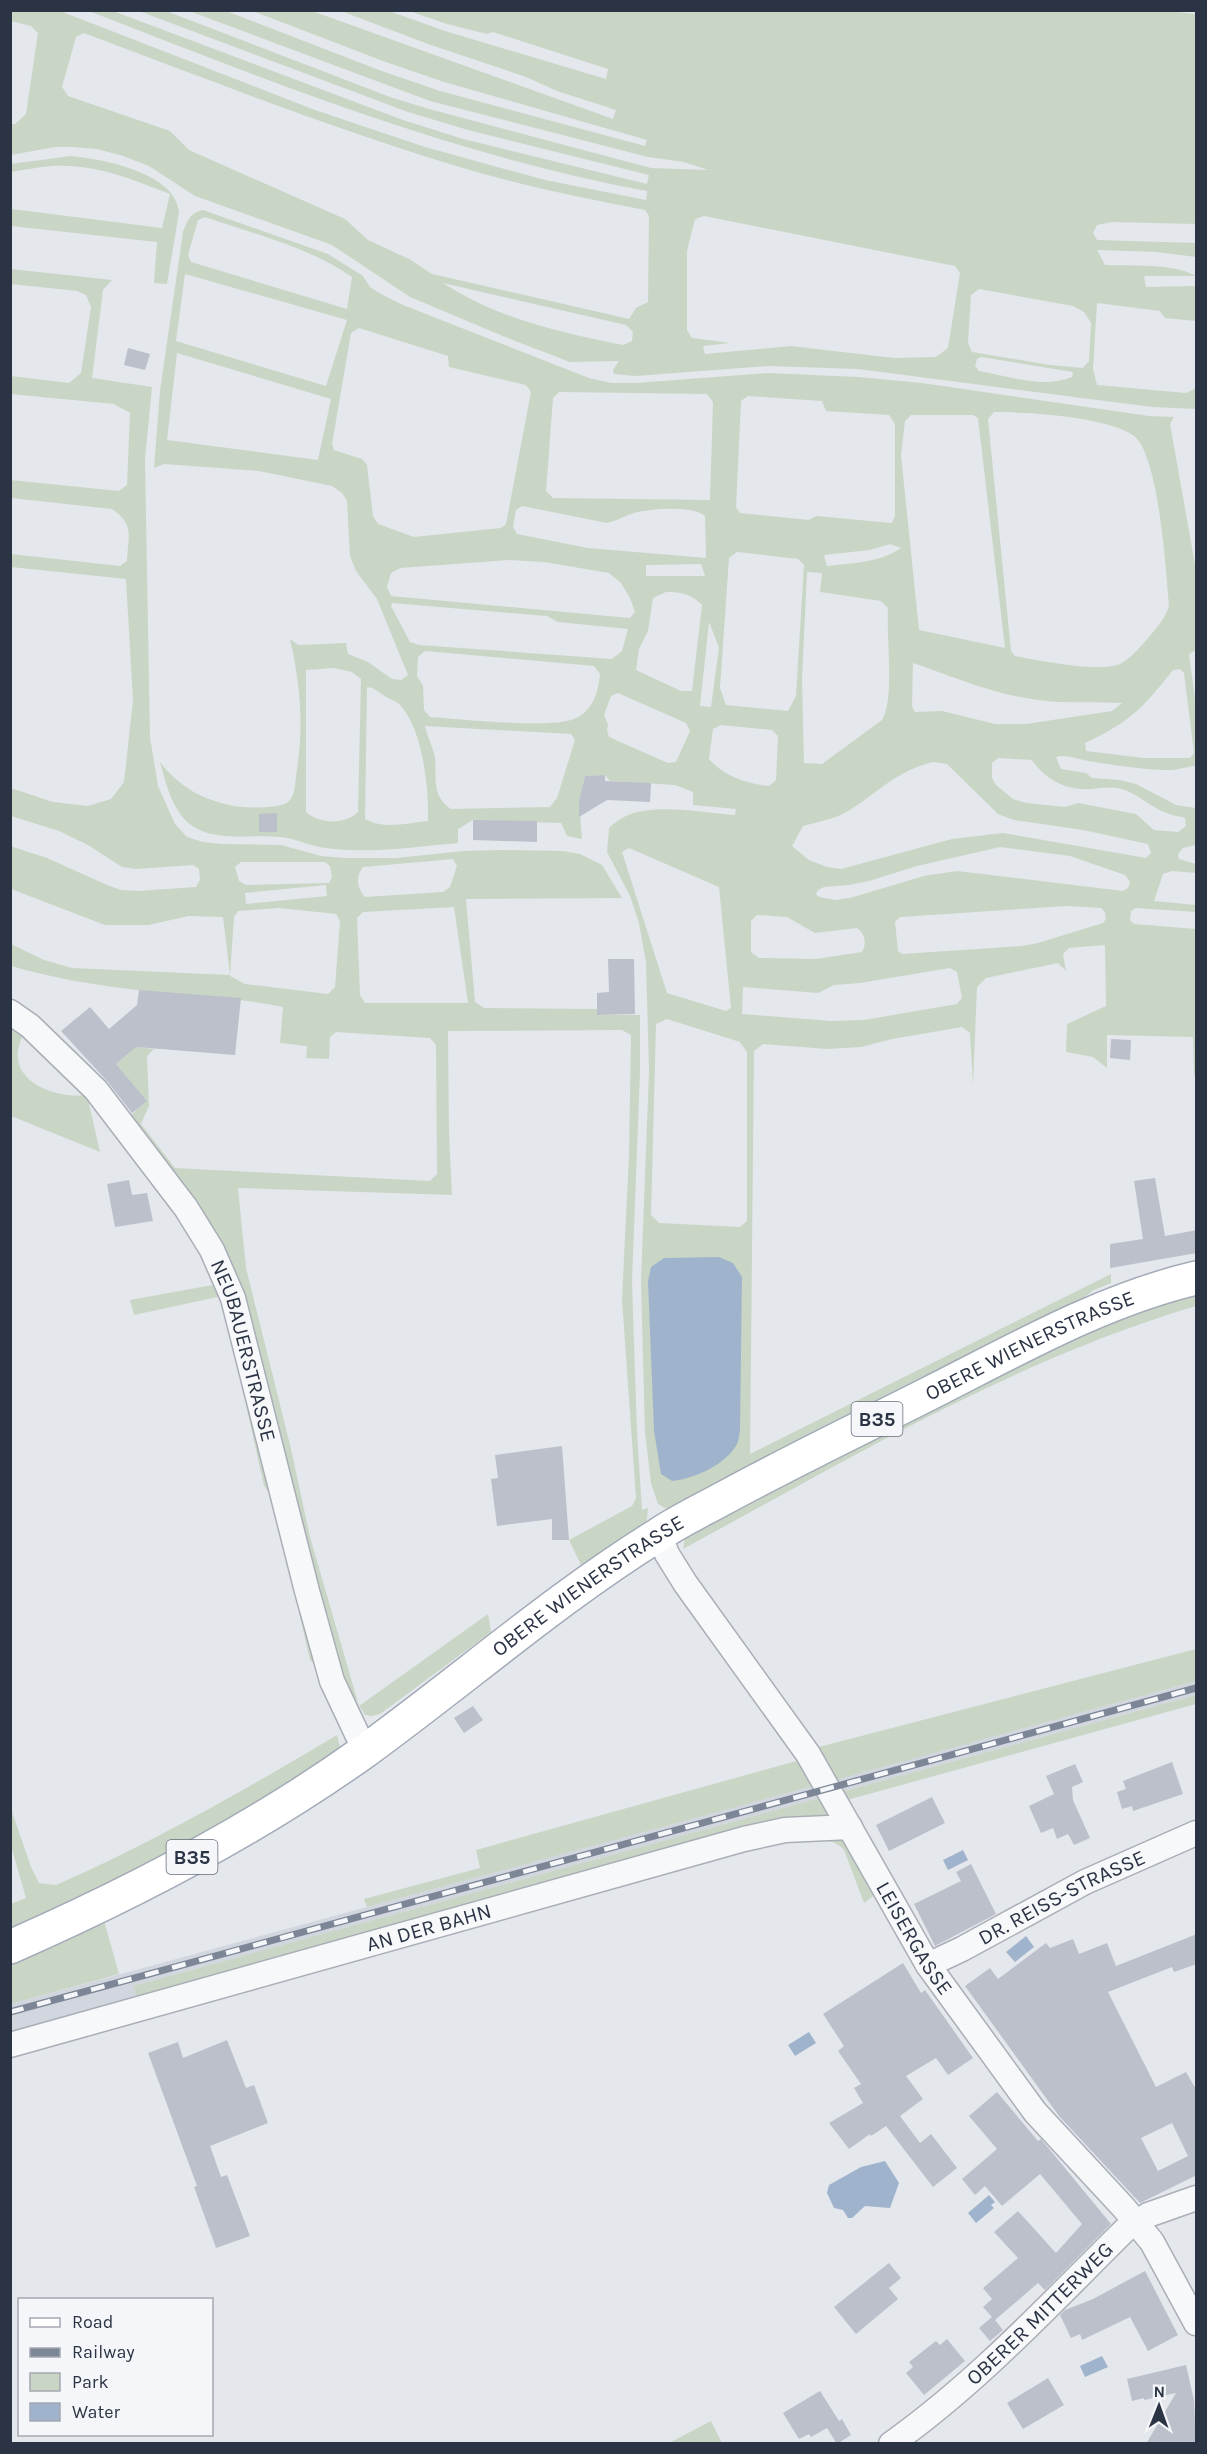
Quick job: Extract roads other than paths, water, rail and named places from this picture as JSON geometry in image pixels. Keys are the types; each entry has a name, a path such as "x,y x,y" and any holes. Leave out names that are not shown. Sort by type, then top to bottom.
{"main road":[{"name":"OBERE WIENERSTRASSE","path":"10,1947 96,1908 172,1868 284,1803 365,1751 579,1588 659,1533 762,1478 1037,1339 1139,1294 1197,1278"}],"street":[{"name":"NEUBAUERSTRASSE","path":"10,1012 30,1026 96,1090 186,1208 212,1250 233,1298 332,1681 365,1751"},
{"name":"LEISERGASSE","path":"659,1533 667,1554 685,1583 808,1754 928,1965 1035,2112 1152,2242 1197,2323"},
{"name":"AN DER BAHN","path":"10,2045 744,1839 785,1830 850,1827"},
{"name":"DR. REISS-STRASSE","path":"928,1965 963,1949 1085,1882 1197,1833"},
{"name":"OBERER MITTERWEG","path":"891,2444 1007,2348 1135,2221 1197,2198"}],"water":[{"path":"719,1257 733,1263 742,1277 739,1439 732,1452 708,1470 672,1481 661,1474 654,1431 648,1281 651,1267 664,1258"},
{"path":"963,1850 968,1860 948,1870 943,1860"},
{"path":"1026,1936 1034,1947 1015,1962 1006,1952"},
{"path":"809,2032 816,2043 795,2056 788,2045"},
{"path":"885,2161 899,2183 890,2208 865,2206 852,2218 848,2218 843,2210 834,2208 827,2193 829,2185 861,2167"},
{"path":"989,2195 995,2202 991,2205 994,2208 976,2223 968,2213"},
{"path":"1102,2356 1108,2367 1085,2377 1080,2366"}],"railway":[{"path":"10,2012 1196,1688"}]}
